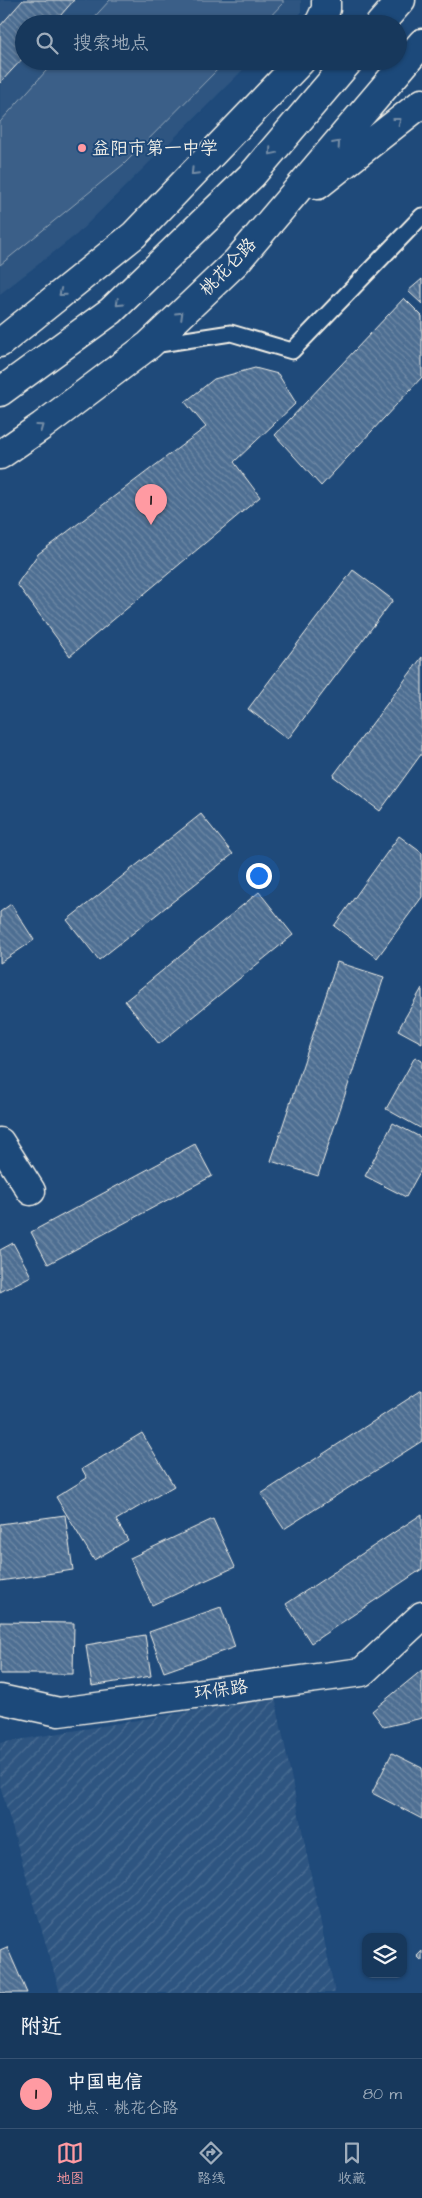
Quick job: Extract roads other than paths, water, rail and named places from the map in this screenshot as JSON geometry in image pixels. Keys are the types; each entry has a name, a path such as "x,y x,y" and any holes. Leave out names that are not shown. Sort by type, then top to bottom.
{"main road":[{"path":"388,15 401,0"},
{"name":"桃花仑路","path":"407,61 422,43"},
{"path":"0,343 134,235 292,70"},
{"path":"314,101 319,70"},
{"path":"0,392 111,310 252,175 340,70"},
{"name":"桃花仑路","path":"0,455 42,426 149,345 236,262 399,70"},
{"path":"265,228 422,103"},
{"path":"0,1142 31,1191"},
{"name":"环保路","path":"0,1699 59,1712 362,1672 422,1616"}],"lane":[{"path":"149,345 231,333 292,352 422,216"}],"place":[{"name":"益阳市第一中学","path":"82,148"},
{"name":"中国电信","path":"151,525"}]}
